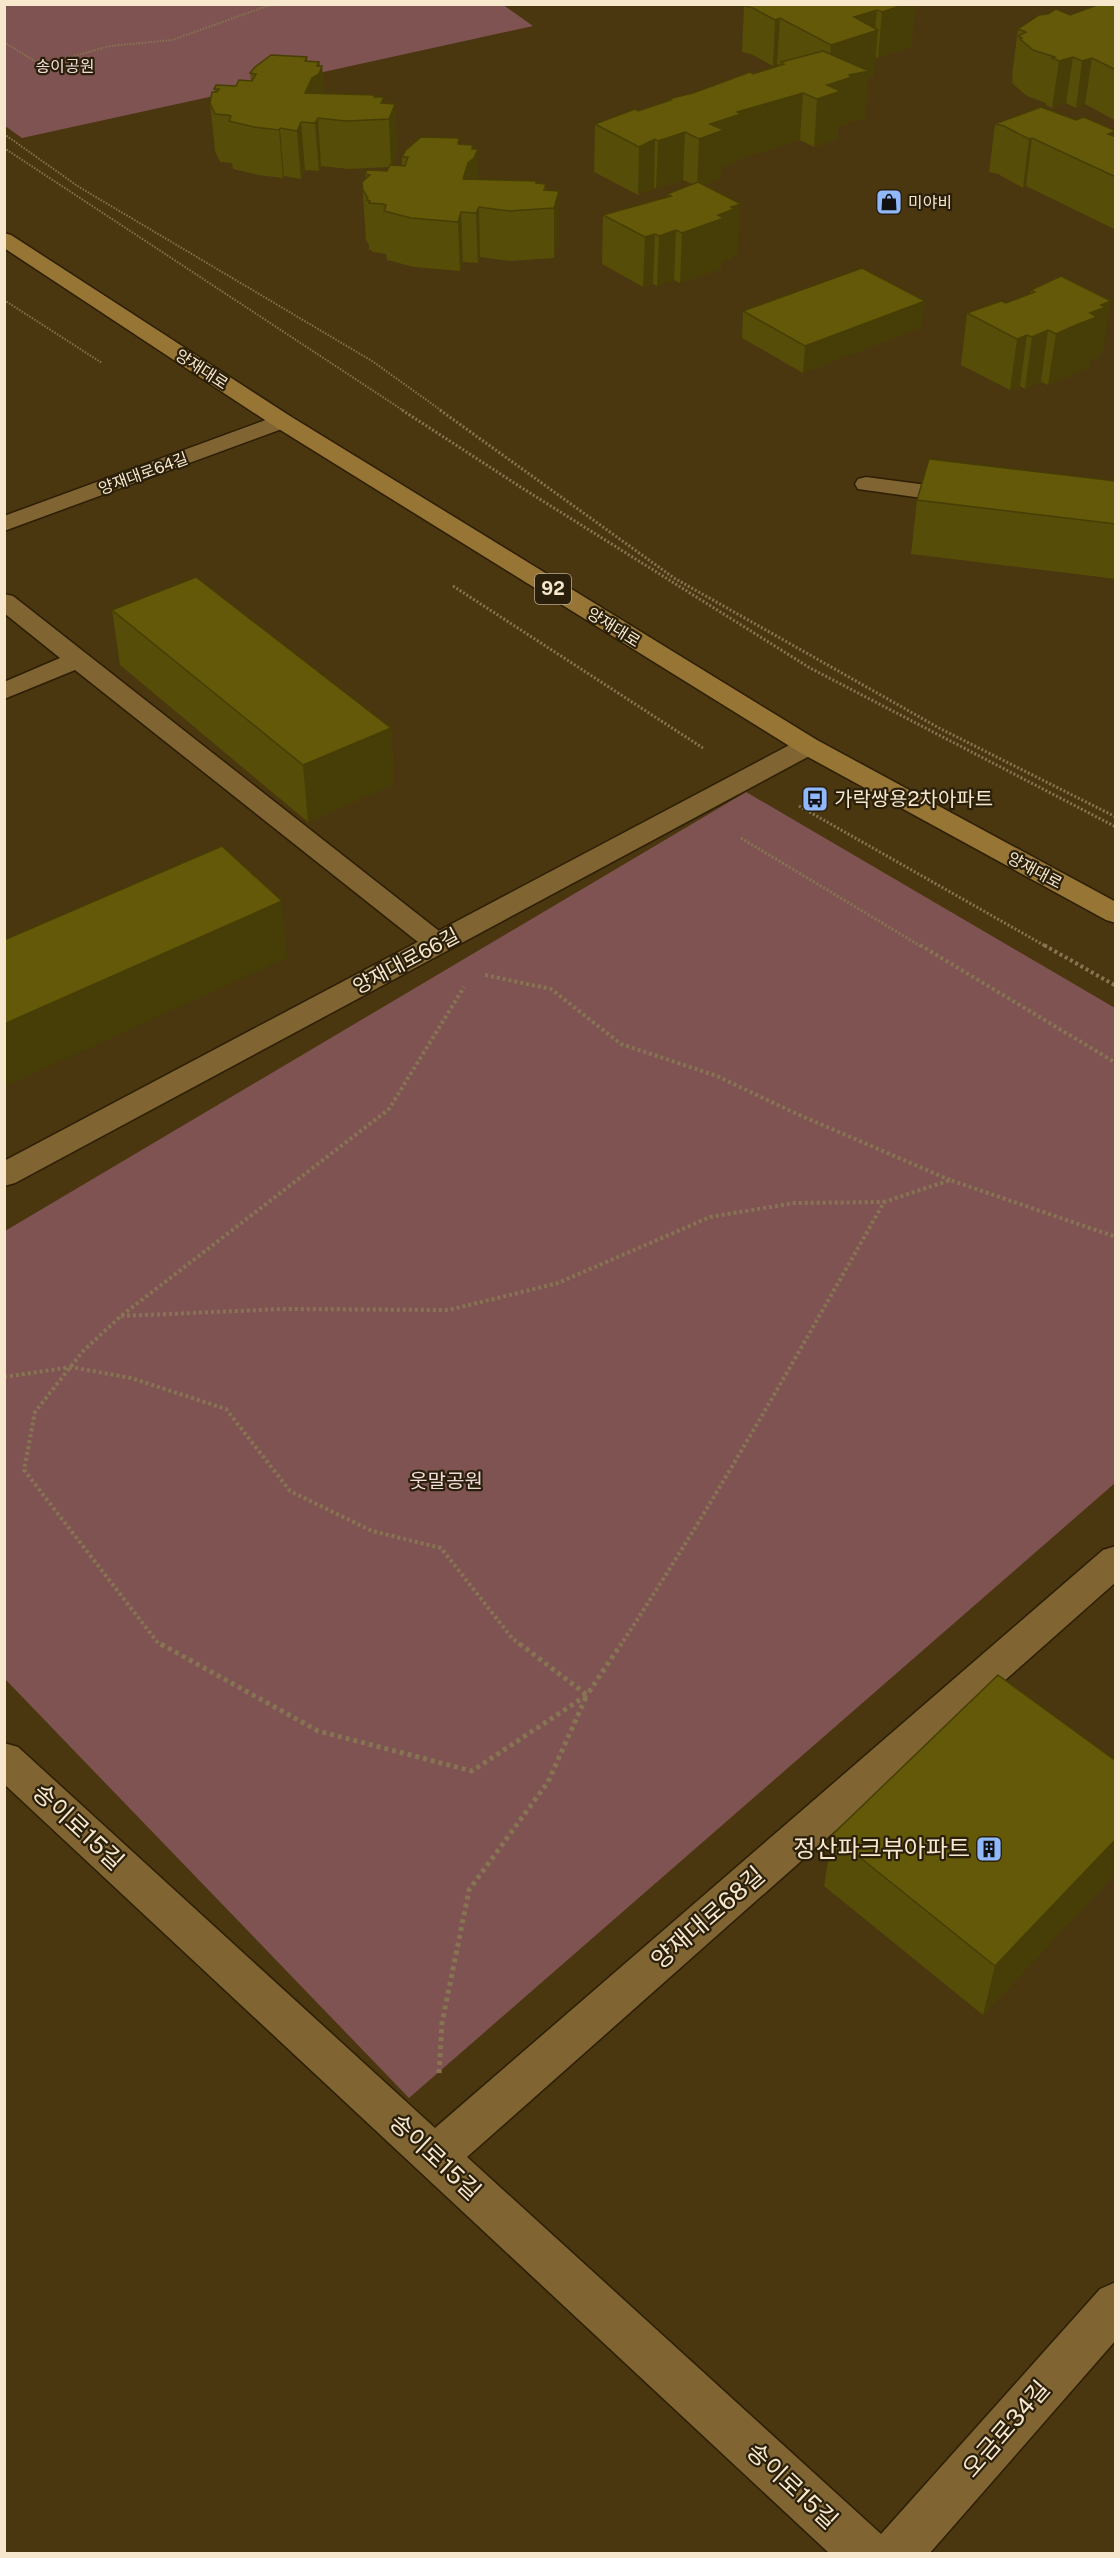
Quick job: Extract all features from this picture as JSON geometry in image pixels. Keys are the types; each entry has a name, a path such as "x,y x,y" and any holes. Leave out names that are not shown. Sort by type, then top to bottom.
{"main road":[{"name":"양재대로","path":"4,239 282,421 808,746 1116,914"}],"street":[{"name":"양재대로64길","path":"4,524 282,421"},
{"path":"866,484 985,500"},
{"path":"4,601 438,944"},
{"path":"4,691 77,660"},
{"name":"양재대로66길","path":"4,1175 808,746"},
{"name":"양재대로68길","path":"435,2157 1116,1560"},
{"name":"송이로15길","path":"4,1759 866,2553"},
{"name":"오금로34길","path":"896,2553 1116,2305"}],"path":[{"path":"4,42 41,65 110,46 172,40 267,6 292,4"},
{"path":"4,134 80,187 372,361 674,578 939,728 1116,817"},
{"path":"4,148 522,488 810,669 1116,827"},
{"path":"737,836 1116,1063"},
{"path":"438,944 472,973 551,989 621,1044 717,1076 797,1114 950,1180 1116,1237"},
{"path":"472,973 389,1109 121,1316 83,1351 35,1413 24,1470 158,1643 318,1731 472,1771 587,1695"},
{"path":"121,1316 282,1309 449,1310 558,1284 710,1217 794,1203 885,1202 950,1180"},
{"path":"435,2157 442,2023 469,1890 548,1782 587,1695 695,1530 885,1202"},
{"path":"4,1377 71,1366 131,1378 226,1409 290,1491 372,1531 441,1548 512,1638 587,1695"}],"green space":[{"name":"송이공원","path":"502,4 533,26 22,138 5,126 4,5"},
{"name":"웃말공원","path":"746,792 1115,1008 1115,1483 409,2098 5,1679 5,1231"}],"building":[{"path":"749,4 906,4 882,12 877,10 854,17 878,30 831,45 780,18 775,20 753,8 744,6"},
{"path":"1100,4 1116,4 1116,70 1092,58 1082,61 1073,57 1059,61 1052,58 1055,57 1033,50 1018,36 1026,32 1018,29 1039,15 1048,14 1056,9 1070,15"},
{"path":"823,51 869,71 849,75 852,77 827,85 841,91 817,99 803,93 737,112 741,114 710,124 724,130 699,139 685,132 658,141 655,139 639,147 595,124 750,72 753,74 784,64 781,62"},
{"path":"271,55 307,57 305,61 319,62 317,66 322,66 319,74 312,78 305,93 384,97 381,103 395,104 389,119 346,121 318,118 315,123 301,122 297,131 254,127 229,121 231,116 228,115 215,114 210,103 212,92 217,92 219,89 214,89 216,85 236,86 239,80 252,81 256,74 250,73"},
{"path":"1041,107 1076,120 1084,117 1116,131 1108,134 1116,137 1116,177 1032,138 1029,139 1004,126 995,124"},
{"path":"421,137 459,138 458,144 473,145 472,149 478,149 474,158 468,163 463,179 536,181 536,183 546,184 544,190 559,191 554,208 509,211 479,207 476,213 461,212 458,222 411,218 384,211 386,205 369,203 362,182 370,175 365,174 367,170 387,171 390,165 405,166 408,157 402,157 406,150"},
{"path":"698,182 741,204 718,215 724,218 682,233 676,230 659,236 655,234 645,237 603,215 671,196 667,194"},
{"path":"862,268 925,301 805,346 743,311"},
{"path":"1061,276 1111,301 1101,305 1106,307 1090,313 1097,317 1056,334 1048,330 1032,337 1027,335 1017,339 967,313 1001,301 1006,303 1035,292 1031,290"},
{"path":"929,459 1116,481 1116,524 917,500"},
{"path":"196,577 391,728 303,765 112,610"},
{"path":"222,846 282,901 4,1024 4,940"},
{"name":"정산파크뷰아파트","path":"998,1675 1116,1761 1116,1839 995,1966 832,1835"}],"place":[{"name":"미야비","path":"889,202"},
{"name":"가락쌍용2차아파트","path":"815,799"},
{"name":"정산파크뷰아파트","path":"989,1849"}]}
